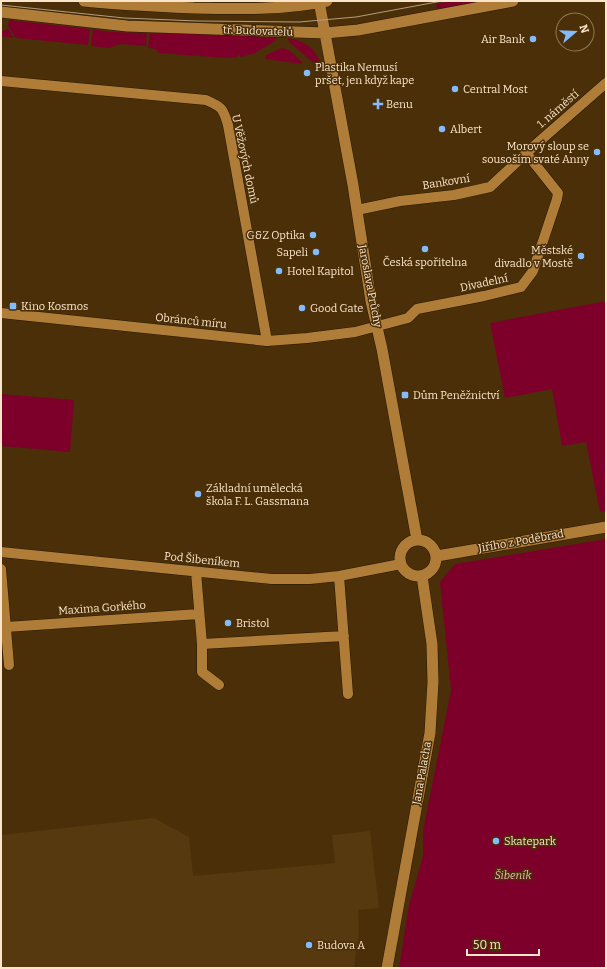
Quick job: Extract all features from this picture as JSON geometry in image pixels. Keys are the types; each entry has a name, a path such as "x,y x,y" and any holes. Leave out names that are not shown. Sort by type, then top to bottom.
{"street":[{"name":"tř. Budovatelů","path":"84,1 127,6 233,9 280,7 322,2"},
{"name":"tř. Budovatelů","path":"1,12 127,26 325,33 358,30 513,1"},
{"name":"Jaroslava Průchy","path":"322,2 325,33 357,210 371,301 378,326 417,540"},
{"name":"U Věžových domů","path":"1,81 206,100 220,106 228,125 267,341"},
{"name":"1. náměstí","path":"527,154 606,83"},
{"name":"Bankovní","path":"357,210 400,201 454,195 490,187 527,154"},
{"name":"Divadelní","path":"378,326 408,318 417,308 484,296 521,287 533,271 558,199 558,193 527,154"},
{"name":"Obránců míru","path":"1,313 267,341 355,332 378,326"},
{"name":"Jiřího z Poděbrad","path":"437,556 606,527"},
{"path":"422,540 432,546 437,556 437,561 432,571 422,576 407,573 400,564 401,552 403,548 412,541 422,540"},
{"name":"Pod Šibeníkem","path":"1,552 272,579 310,579 339,576 400,564"},
{"path":"1,569 9,665"},
{"path":"196,572 202,644 202,672 219,685"},
{"path":"339,576 348,694"},
{"name":"Jana Palacha","path":"387,968 430,733 433,682 432,644 422,576"},
{"name":"Maxima Gorkého","path":"6,627 199,614"},
{"path":"202,644 344,636"}],"shaded area":[{"path":"154,818 189,837 193,876 335,863 332,835 370,831 379,908 358,910 359,932 354,968 1,968 1,835"}],"green space":[{"path":"451,1 483,1 437,9 436,4"},
{"path":"9,20 90,29 88,45 16,38 8,26"},
{"path":"7,29 14,38 1,36 1,32"},
{"path":"93,29 110,32 147,33 146,46 120,44 109,48 91,46"},
{"path":"150,32 276,37 275,41 255,53 241,57 239,54 237,57 225,58 159,53 156,49 148,48"},
{"path":"288,38 295,39 311,48 318,57 322,70 289,42"},
{"path":"282,48 289,50 302,62 302,64 265,59 266,55"},
{"path":"606,301 606,511 600,512 586,442 562,446 552,389 505,398 490,323"},
{"path":"1,394 74,400 70,452 1,446"},
{"name":"Šibeník","path":"606,539 606,968 399,968 409,905 423,856 423,831 451,690 440,582 455,564"}],"tram line":[{"path":"1,5 124,18 197,21 299,22 356,17 442,1"}],"place":[{"name":"Air Bank","path":"533,39"},
{"name":"Plastika Nemusí pršet, jen když kape","path":"307,73"},
{"name":"Central Most","path":"455,89"},
{"name":"Benu","path":"378,104"},
{"name":"Albert","path":"442,129"},
{"name":"Morový sloup se sousoším svaté Anny","path":"597,152"},
{"name":"G&Z Optika","path":"313,235"},
{"name":"Česká spořitelna","path":"425,249"},
{"name":"Sapeli","path":"316,252"},
{"name":"Městské divadlo v Mostě","path":"581,256"},
{"name":"Hotel Kapitol","path":"279,271"},
{"name":"Kino Kosmos","path":"13,306"},
{"name":"Good Gate","path":"302,308"},
{"name":"Dům Peněžnictví","path":"405,395"},
{"name":"Základní umělecká škola F. L. Gassmana","path":"198,494"},
{"name":"Bristol","path":"228,623"},
{"name":"Skatepark","path":"496,841"},
{"name":"Budova A","path":"309,945"}]}
